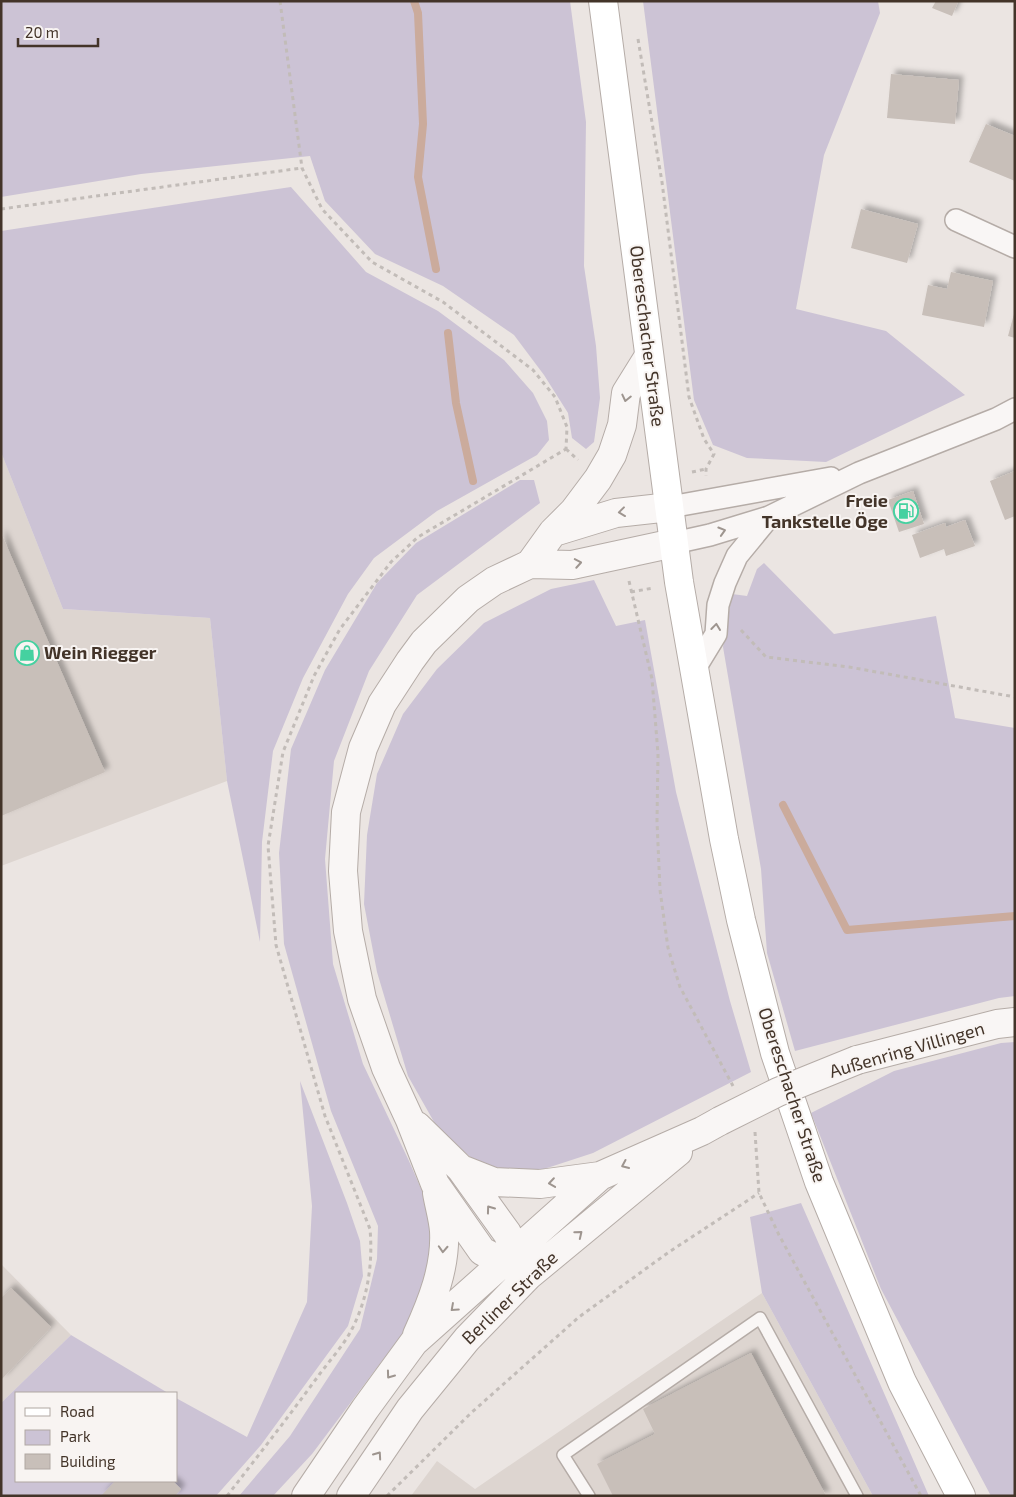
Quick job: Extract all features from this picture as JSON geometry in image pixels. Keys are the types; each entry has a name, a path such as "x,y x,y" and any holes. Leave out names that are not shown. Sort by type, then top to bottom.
{"main road":[{"name":"Obereschacher Straße","path":"602,1 679,582 726,848 741,920 775,1053 819,1182 902,1382 961,1496"}],"street":[{"path":"956,220 1015,246"},
{"name":"Berliner Straße","path":"530,564 553,532 574,511 612,455 622,425 626,393 649,356"},
{"path":"674,543 710,535 769,517 859,473 1015,410"},
{"path":"553,532 616,513 670,508 859,473"},
{"path":"694,670 716,634 718,606 725,583 737,556 769,517"},
{"name":"Berliner Straße","path":"509,1257 482,1251 435,1184 410,1120 386,1068 365,1008 350,940 343,871 346,812 363,748 382,704 424,642 468,599 494,581 530,564 572,564 674,543"},
{"name":"Außenring Villingen","path":"711,1126 778,1092 857,1060 997,1024 1015,1022"},
{"name":"Berliner Straße","path":"410,1120 461,1169 507,1233 509,1257"},
{"name":"Berliner Straße","path":"306,1496 365,1409 414,1342 600,1176 711,1126"},
{"name":"Berliner Straße","path":"351,1496 410,1409 461,1346 528,1276 711,1126"},
{"path":"461,1169 494,1182 540,1184 600,1176"},
{"path":"414,1342 433,1298 442,1265 444,1231 435,1184"},
{"path":"509,1257 528,1276"}],"lane":[{"path":"589,1496 563,1455 760,1318 857,1496"}],"path":[{"path":"280,1 302,168 322,209 372,262 443,302 533,370 555,397 567,427 566,449"},
{"path":"636,30 662,182 689,396 704,439 714,454 706,469"},
{"path":"1,209 302,168"},
{"path":"631,592 652,680 658,754 657,821 660,890 668,948 680,987 735,1089"},
{"path":"740,629 766,657 848,666 1015,697"},
{"path":"751,1124 755,1134 759,1193 779,1235 921,1496"},
{"path":"387,1496 471,1413 579,1317 668,1252 759,1193"}],"shaded area":[{"path":"1,452 63,609 210,618 227,781 1,866"},
{"path":"1,1264 71,1335 1,1403"},
{"path":"762,1293 873,1496 411,1496 437,1461 475,1489"}],"green space":[{"path":"1,1 570,1 586,122 584,266 596,346 600,398 594,442 586,449 572,438 568,413 544,375 514,335 443,286 375,254 325,201 310,156 141,174 1,197"},
{"path":"643,1 878,1 880,13 824,155 796,309 886,331 965,395 826,462 747,458 713,445 694,400"},
{"path":"291,187 366,272 438,311 504,360 533,393 547,421 549,440 537,455 437,511 374,558 348,594 303,678 273,751 262,842 260,942 227,781 210,618 63,609 1,452 1,231"},
{"path":"520,480 534,480 540,503 417,595 369,671 334,761 325,859 333,964 363,1064 431,1212 434,1259 421,1309 312,1454 273,1496 239,1496 290,1436 360,1329 377,1259 378,1226 331,1111 284,944 279,853 291,749 325,670 377,583 416,543"},
{"path":"764,563 834,634 936,616 955,718 1015,728 1015,996 999,998 795,1051 767,953 761,869 723,647 732,594 747,596 757,569"},
{"path":"594,580 616,626 645,620 676,792 730,1001 751,1072 593,1153 544,1169 507,1170 475,1161 438,1129 408,1076 377,972 364,904 367,835 377,774 403,714 437,669 484,623 551,589"},
{"path":"1015,1042 1015,1496 991,1496 881,1289 811,1113 894,1071 1001,1043"},
{"path":"300,1081 360,1241 363,1276 348,1326 261,1445 216,1496 1,1496 1,1403 71,1335 166,1392 15,1392 15,1482 178,1482 178,1399 247,1437 307,1302 312,1206"},
{"path":"801,1203 929,1496 873,1496 762,1293 750,1217"}],"building":[{"path":"936,1 958,2 952,16 932,8"},
{"path":"891,74 959,80 955,124 887,118"},
{"path":"986,124 1015,136 1015,181 969,162"},
{"path":"861,209 918,224 907,263 851,248"},
{"path":"951,272 993,281 984,327 922,315 928,285 947,289"},
{"path":"1015,314 1015,338 1008,336"},
{"path":"1015,471 1015,516 1005,520 990,481"},
{"path":"913,491 924,524 899,532 888,500"},
{"path":"965,520 975,546 946,556 944,549 920,558 912,535 945,523 946,527"},
{"name":"Wein Riegger","path":"1,533 105,772 1,816"},
{"path":"11,1288 51,1327 1,1380 1,1298"},
{"path":"751,1353 826,1496 613,1496 597,1464 655,1434 643,1409"},
{"path":"114,1482 174,1482 181,1489 175,1496 101,1496"}],"waterway":[{"path":"414,1 418,13 423,124 418,177 436,269"},
{"path":"448,333 456,403 473,481"},
{"path":"783,805 847,930 1015,916"}],"place":[{"name":"Freie Tankstelle Öge","path":"906,511"},
{"name":"Wein Riegger","path":"27,653"}]}
